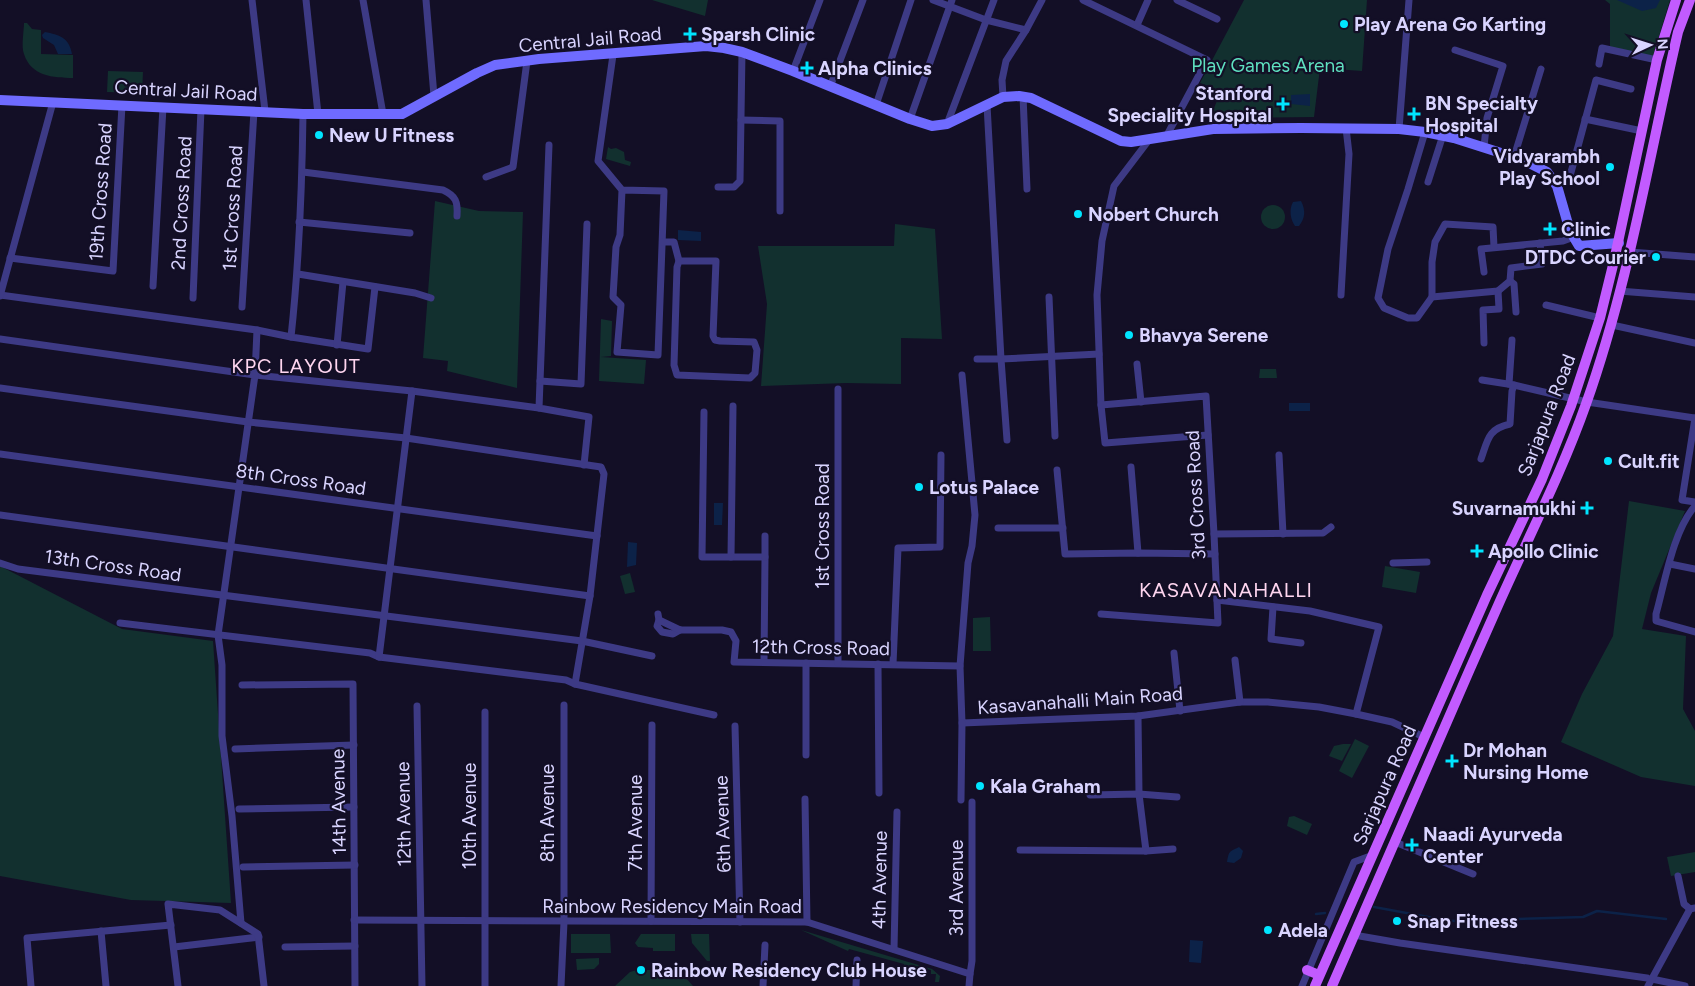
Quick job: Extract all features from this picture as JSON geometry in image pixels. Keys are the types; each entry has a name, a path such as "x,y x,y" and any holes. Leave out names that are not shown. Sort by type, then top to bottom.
{"main road":[{"name":"Sarjapura Road","path":"1314,986 1487,594 1542,479 1573,399 1600,318 1619,243 1657,60 1676,0"},
{"name":"Sarjapura Road","path":"1332,986 1501,600 1555,484 1587,402 1612,325 1630,252 1678,32 1690,0"},
{"name":"Central Jail Road","path":"0,100 303,114 402,114 495,65 706,46 742,52 932,126 947,124 1003,97 1023,96 1031,98 1121,141 1131,142 1213,130 1399,129 1442,135 1514,157 1547,172 1557,186 1570,231 1574,237"},
{"path":"1574,237 1579,246 1619,243"},
{"path":"1487,594 1501,600"},
{"path":"1307,970 1318,975"}],"street":[{"name":"1st Cross Road","path":"242,307 259,111 252,0"},
{"path":"306,0 318,114"},
{"path":"363,0 383,114"},
{"path":"426,0 434,96"},
{"path":"794,71 820,0"},
{"path":"830,87 863,0"},
{"path":"876,105 912,0"},
{"path":"933,0 951,4 986,20 1026,30"},
{"path":"947,124 994,0"},
{"path":"1003,97 1002,80 1006,61 1042,0"},
{"path":"1084,0 1206,60 1166,136"},
{"path":"1137,25 1148,0"},
{"path":"1178,0 1217,19"},
{"path":"1399,129 1409,0"},
{"path":"910,119 951,4"},
{"path":"1599,64 1602,48 1657,60"},
{"path":"1455,50 1503,66 1487,118 1484,148"},
{"path":"718,187 734,187 740,181 742,52"},
{"path":"613,54 598,161 622,190 620,235 616,247 613,297 621,305 617,352 658,355 664,191 622,190"},
{"path":"486,177 513,167 527,61"},
{"path":"1514,157 1541,69"},
{"path":"1570,176 1596,80 1631,89"},
{"path":"1023,96 1027,189"},
{"path":"53,102 0,296 257,330 368,349 375,287"},
{"name":"19th Cross Road","path":"10,258 113,271 122,105"},
{"path":"987,105 1007,440"},
{"path":"153,286 163,108"},
{"name":"2nd Cross Road","path":"193,298 201,109"},
{"path":"292,337 298,274 303,114"},
{"path":"1586,119 1642,131"},
{"path":"741,120 780,121 780,211"},
{"path":"1341,295 1349,154 1346,128"},
{"path":"1425,132 1388,249 1378,298 1384,308 1408,318 1417,318 1432,297 1435,242 1445,224 1493,227 1494,247"},
{"path":"1428,182 1442,135"},
{"path":"1149,140 1114,186 1102,241 1098,295 1099,354 1105,443 1208,435"},
{"path":"539,408 550,145"},
{"path":"302,172 443,190 453,195 458,204 457,216"},
{"path":"299,222 410,233"},
{"path":"540,381 581,384 587,224"},
{"path":"1484,272 1481,249 1564,241 1574,237"},
{"path":"663,242 674,242 679,261 677,267 674,365 677,375 750,378 755,373 757,350 754,342 720,341 715,340 713,336 716,261 679,261"},
{"path":"1432,297 1498,291 1510,281 1511,268 1542,264 1540,242"},
{"path":"1630,252 1695,257"},
{"path":"298,274 415,293 430,298"},
{"path":"1510,281 1514,284 1516,312"},
{"path":"337,345 343,282"},
{"path":"1484,343 1483,310 1499,310 1498,291"},
{"path":"1619,291 1695,296"},
{"path":"1049,298 1056,436"},
{"path":"1546,305 1600,318"},
{"path":"1612,325 1695,343"},
{"path":"241,923 232,816 222,736 222,665 218,636 255,375 257,330"},
{"path":"0,338 255,375 412,391 539,408 589,417 584,465"},
{"path":"1481,459 1490,433 1501,426 1510,424 1512,340"},
{"path":"977,359 1099,354"},
{"path":"1102,405 1141,402 1138,364"},
{"name":"Kasavanahalli Main Road","path":"962,375 975,515 972,546 968,563 960,666 962,723 1138,716 1240,702 1268,702 1318,707 1392,722 1424,738"},
{"path":"1482,380 1587,402 1695,418 1682,500 1695,502"},
{"path":"0,388 248,422 406,438 601,467 604,474 590,596 575,684"},
{"name":"1st Cross Road","path":"838,389 838,663"},
{"path":"379,657 412,391"},
{"name":"3rd Cross Road","path":"1101,614 1218,623 1206,396 1141,402"},
{"path":"731,557 733,406"},
{"path":"704,412 702,557 766,557"},
{"name":"8th Cross Road","path":"0,454 597,536"},
{"path":"1279,454 1283,534"},
{"path":"893,664 898,548 940,547 941,455"},
{"path":"1131,467 1138,553"},
{"path":"1057,470 1065,554 1215,554"},
{"path":"1695,506 1686,516 1681,528 1656,614 1656,621 1695,632"},
{"path":"0,515 590,596"},
{"path":"1214,534 1322,533 1331,527"},
{"path":"998,528 1063,528"},
{"path":"764,662 765,536"},
{"path":"1393,563 1427,562"},
{"name":"13th Cross Road","path":"0,563 18,569 582,641 652,656"},
{"path":"1670,564 1695,569"},
{"path":"1217,600 1310,611 1379,628 1356,714"},
{"path":"1273,607 1271,639 1301,643"},
{"name":"12th Cross Road","path":"659,617 680,630 722,630 731,632 736,641 734,662 960,666"},
{"path":"120,623 370,653 379,657 566,680 575,684 714,715"},
{"path":"1174,653 1180,711"},
{"path":"1235,660 1240,702"},
{"path":"806,663 806,755"},
{"path":"878,664 879,793"},
{"name":"14th Avenue","path":"242,685 353,684 355,986"},
{"name":"8th Avenue","path":"561,986 564,922 564,705"},
{"name":"12th Avenue","path":"417,706 422,986"},
{"name":"10th Avenue","path":"485,712 485,986"},
{"path":"1138,716 1138,794 1146,851"},
{"path":"961,800 962,723"},
{"name":"7th Avenue","path":"651,921 652,725"},
{"name":"6th Avenue","path":"735,726 740,922"},
{"path":"235,749 354,745"},
{"path":"1090,795 1138,794 1177,797"},
{"path":"805,799 807,922"},
{"name":"3rd Avenue","path":"970,974 972,962 972,802"},
{"path":"239,810 354,807"},
{"name":"4th Avenue","path":"894,949 897,812"},
{"path":"1395,842 1473,874"},
{"path":"1020,850 1146,851 1173,849"},
{"path":"1302,986 1307,970 1354,862 1372,855"},
{"path":"243,867 355,865"},
{"path":"1648,986 1649,978 1693,909 1684,904 1678,876"},
{"path":"178,986 168,904 220,910 258,934 264,986"},
{"name":"Rainbow Residency Main Road","path":"354,920 807,922 970,974"},
{"path":"31,986 27,938 171,925"},
{"path":"100,931 106,986"},
{"path":"1354,935 1649,978 1686,986"},
{"path":"174,948 259,937"},
{"path":"763,986 765,945"},
{"path":"285,946 355,946"},
{"path":"856,986 857,960"},
{"path":"969,986 970,974"}],"green space":[{"path":"652,0 708,0 705,16"},
{"name":"Play Games Arena","path":"1244,0 1367,0 1362,71 1320,68 1314,117 1210,118 1221,91 1200,83"},
{"path":"1605,0 1670,0 1653,56 1610,47 1610,4"},
{"path":"24,23 27,23 32,29 41,30 41,54 73,55 73,78 51,76 32,67 23,51"},
{"path":"108,71 143,72 142,93 107,92"},
{"path":"608,147 624,152 625,160 631,162 630,166 606,159"},
{"path":"435,201 479,211 523,212 517,388 447,371 448,361 423,358"},
{"path":"1273,205 1278,206 1284,212 1284,222 1278,228 1273,229 1268,228 1262,222 1261,217 1262,212 1268,206"},
{"path":"895,224 935,229 942,339 901,338 901,384 846,383 761,386 767,304 758,246 894,246"},
{"path":"601,319 612,321 611,356 601,357 646,360 644,384 599,381"},
{"path":"1260,369 1276,369 1277,378 1259,378"},
{"path":"1629,501 1685,511 1651,593 1642,629 1686,636 1683,709 1695,731 1695,786 1641,777 1561,742 1582,694 1613,636"},
{"path":"0,566 122,629 213,641 231,903 131,900 0,876"},
{"path":"1385,566 1420,572 1416,593 1382,587"},
{"path":"630,573 635,592 625,594 620,576"},
{"path":"990,617 991,651 973,651 973,618"},
{"path":"1355,739 1369,746 1352,778 1339,771"},
{"path":"1351,744 1342,761 1329,756 1334,746"},
{"path":"1294,816 1312,824 1307,835 1287,826 1289,817"},
{"path":"1695,852 1695,872 1671,876 1667,857"},
{"path":"801,930 932,969 940,976 939,982 935,982 936,974 931,974 931,970 915,966 914,974 903,973 904,964 849,949 848,951"},
{"path":"571,934 610,934 611,953 571,953"},
{"path":"641,934 675,934 675,951 653,951 653,948 638,947 635,943"},
{"path":"691,934 709,934 710,961 707,961 692,943"},
{"path":"599,958 599,964 594,969 577,970 576,959"},
{"path":"652,970 654,974 667,974 674,979 686,978 693,986 615,986 630,972"}],"water":[{"path":"1617,0 1660,0 1656,8 1642,11"},
{"path":"45,32 66,40 72,54 58,54 54,45 43,38 42,35"},
{"path":"1310,94 1310,106 1291,104 1291,95"},
{"path":"1301,201 1304,208 1304,217 1299,226 1295,226 1291,217 1291,208 1293,202"},
{"path":"678,230 701,232 701,241 678,240"},
{"path":"1289,403 1310,403 1310,411 1289,411"},
{"path":"714,503 723,503 722,525 714,525"},
{"path":"628,542 637,543 636,565 627,567"},
{"path":"1239,847 1243,851 1241,858 1234,863 1227,862 1230,853"},
{"path":"1190,940 1203,941 1201,963 1189,962"}],"waterway":[{"path":"1374,907 1450,921 1583,917 1597,911 1666,919"},
{"path":"1316,914 1325,913"}],"place":[{"name":"Play Arena Go Karting","path":"1344,24"},
{"name":"Sparsh Clinic","path":"690,34"},
{"name":"Alpha Clinics","path":"807,68"},
{"name":"Stanford Speciality Hospital","path":"1283,104"},
{"name":"BN Specialty Hospital","path":"1414,114"},
{"name":"New U Fitness","path":"319,135"},
{"name":"Vidyarambh Play School","path":"1610,167"},
{"name":"Nobert Church","path":"1078,214"},
{"name":"Clinic","path":"1550,229"},
{"name":"DTDC Courier","path":"1656,257"},
{"name":"Bhavya Serene","path":"1129,335"},
{"name":"Cult.fit","path":"1608,461"},
{"name":"Lotus Palace","path":"919,487"},
{"name":"Suvarnamukhi","path":"1587,508"},
{"name":"Apollo Clinic","path":"1477,551"},
{"name":"Dr Mohan Nursing Home","path":"1452,761"},
{"name":"Kala Graham","path":"980,786"},
{"name":"Naadi Ayurveda Center","path":"1412,845"},
{"name":"Snap Fitness","path":"1397,921"},
{"name":"Adela","path":"1268,930"},
{"name":"Rainbow Residency Club House","path":"641,970"}],"district":[{"name":"KPC LAYOUT","path":"296,366"},
{"name":"KASAVANAHALLI","path":"1226,590"}]}
